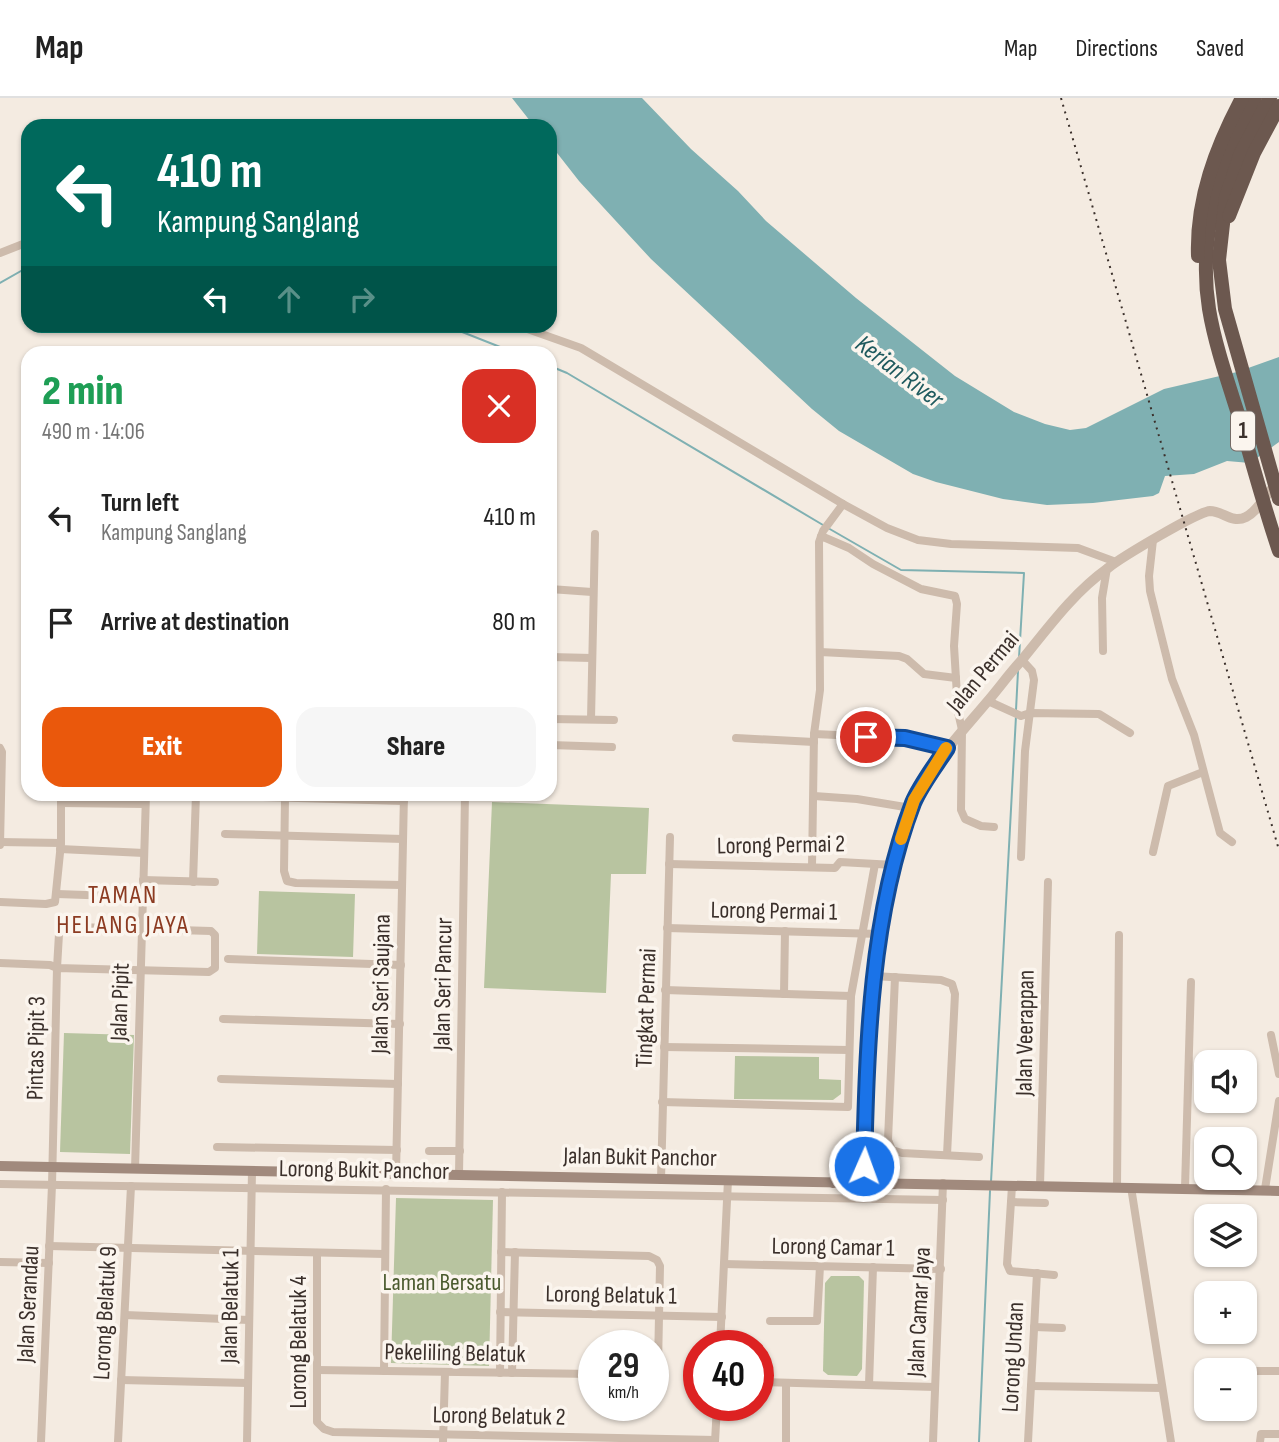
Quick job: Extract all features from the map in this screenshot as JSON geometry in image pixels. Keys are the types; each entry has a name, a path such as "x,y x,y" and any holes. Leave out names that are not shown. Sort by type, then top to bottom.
{"highway":[{"path":"1209,308 1202,288 1198,252 1203,196 1219,143 1242,98"},
{"name":"1","path":"1255,98 1226,160 1208,242 1209,308 1279,551"},
{"name":"1","path":"1270,98 1220,196 1220,285 1233,341 1279,499"},
{"path":"1220,245 1250,162 1279,106"}],"main road":[{"path":"833,1183 848,1171 864,1147 877,1172 894,1184"},
{"name":"Jalan Bukit Panchor","path":"0,1166 1279,1191"}],"street":[{"path":"0,253 21,245"},
{"path":"539,333 581,348 840,507 887,528 918,540 951,544 1078,548 1116,562"},
{"name":"Jalan Permai","path":"863,1184 874,976 894,865 914,800 947,748 1070,601 1107,568 1209,511 1230,518 1246,517 1270,489 1279,483"},
{"path":"812,867 814,738 820,690 822,534 840,507"},
{"path":"591,719 594,534"},
{"path":"822,534 921,589 955,596 957,604 954,646 958,712 962,730 961,810 965,819 981,826 994,827"},
{"path":"1153,540 1150,591 1172,679 1194,735 1220,833 1232,842"},
{"path":"1103,651 1102,598 1107,568"},
{"path":"557,590 592,592"},
{"path":"820,652 899,656 924,674 956,678"},
{"path":"557,657 592,658"},
{"path":"1021,857 1025,751 1034,680 1032,671 1022,660"},
{"path":"988,701 1016,715 1099,714 1130,733"},
{"path":"557,719 614,720"},
{"path":"736,738 905,738 947,748"},
{"path":"557,745 612,747"},
{"path":"0,748 0,843 144,853"},
{"path":"1153,852 1168,786 1203,772"},
{"path":"814,796 857,799 911,808"},
{"path":"0,902 55,902 61,846 62,801"},
{"name":"Jalan Pipit","path":"135,1169 146,801"},
{"path":"193,882 195,801"},
{"path":"285,801 284,871 287,881 402,885"},
{"name":"Jalan Seri Saujana","path":"396,1174 404,801"},
{"name":"Jalan Seri Pancur","path":"459,1175 465,801"},
{"path":"225,834 403,839"},
{"name":"Tingkat Permai","path":"661,1180 670,837"},
{"name":"Lorong Permai 2","path":"669,864 835,868 840,862 894,865"},
{"path":"663,1102 848,1107 851,996 875,864"},
{"path":"143,880 215,882"},
{"name":"Jalan Veerappan","path":"1040,1186 1048,882"},
{"path":"57,894 143,897"},
{"name":"Pintas Pipit 3","path":"52,1167 58,937 61,930 76,927 142,930"},
{"name":"Lorong Permai 1","path":"667,928 880,934"},
{"path":"0,963 141,971 209,972 215,968 215,935 211,931 142,930"},
{"path":"783,994 785,931"},
{"path":"1117,1187 1119,935"},
{"path":"228,959 401,965"},
{"path":"874,976 941,980 953,984 955,994 947,1155"},
{"path":"895,977 888,1140 892,1150 902,1153 979,1157"},
{"path":"1185,1188 1191,982"},
{"path":"665,990 851,996"},
{"path":"223,1019 400,1024"},
{"path":"1270,1035 1279,1074"},
{"path":"664,1046 849,1050"},
{"path":"221,1079 398,1084"},
{"path":"1265,1189 1279,1101"},
{"path":"217,1147 397,1150"},
{"path":"429,1150 460,1151"},
{"name":"Jalan Serandau","path":"41,1442 52,1167"},
{"name":"Jalan Belatuk 1","path":"247,1442 252,1171"},
{"path":"721,1330 728,1180"},
{"name":"Jalan Camar Jaya","path":"933,1442 943,1183"},
{"name":"Lorong Bukit Panchor","path":"0,1184 727,1195"},
{"name":"Lorong Belatuk 9","path":"118,1442 131,1186"},
{"path":"1012,1186 1007,1264 1010,1271 1054,1275"},
{"path":"1131,1187 1171,1442"},
{"path":"384,1371 386,1189"},
{"path":"500,1373 502,1192"},
{"name":"Jalan Bukit Panchor","path":"727,1195 943,1200"},
{"path":"1011,1202 1045,1203"},
{"path":"49,1245 386,1254"},
{"path":"501,1252 649,1256 657,1260 660,1266 659,1330"},
{"path":"512,1373 515,1252"},
{"name":"Lorong Belatuk 4","path":"317,1253 317,1422 324,1429"},
{"path":"0,1262 48,1264"},
{"name":"Lorong Camar 1","path":"724,1264 941,1269"},
{"path":"769,1321 817,1321 820,1266"},
{"path":"869,1385 873,1267"},
{"name":"Lorong Undan","path":"1028,1442 1037,1273"},
{"name":"Lorong Belatuk 1","path":"500,1312 722,1317"},
{"path":"124,1315 249,1320"},
{"path":"1034,1326 1062,1328"},
{"name":"Pekeliling Belatuk","path":"317,1370 578,1374"},
{"path":"1257,1371 1279,1371"},
{"path":"443,1438 444,1372"},
{"path":"121,1381 248,1383"},
{"path":"774,1383 935,1387"},
{"path":"786,1383 786,1442"},
{"path":"1031,1386 1162,1388"},
{"path":"715,1441 716,1421"},
{"name":"Lorong Belatuk 2","path":"324,1429 333,1432 443,1438 715,1441"},
{"path":"1261,1438 1279,1434"}],"green space":[{"path":"492,802 649,808 646,874 611,874 606,993 484,988"},
{"path":"259,891 355,894 353,957 257,954"},
{"path":"64,1033 134,1035 130,1154 60,1152"},
{"path":"735,1056 819,1057 819,1079 841,1080 841,1094 833,1100 734,1099"},
{"name":"Laman Bersatu","path":"396,1198 493,1200 489,1366 391,1363"},
{"path":"831,1276 859,1276 864,1281 862,1369 857,1376 828,1375 823,1371 825,1283"}],"water":[{"name":"Kerian River","path":"512,98 642,98 766,221 856,298 955,376 1014,412 1045,424 1070,430 1086,428 1164,389 1237,372 1279,357 1279,442 1250,463 1227,461 1194,474 1165,476 1159,493 1153,496 1093,503 1047,505 1003,499 913,474 839,431 812,409 651,259 579,181 557,153 557,119 528,119"}],"waterway":[{"path":"0,283 21,271"},
{"path":"465,333 498,346"},
{"path":"557,369 823,525"},
{"path":"828,528 901,570 1024,573 1019,658"},
{"path":"1016,710 1018,671"},
{"path":"991,1182 1016,716"},
{"path":"979,1442 990,1191"}],"railway":[{"path":"1061,98 1279,850"}],"slow traffic":[{"path":"901,839 914,800 946,748"}],"district":[{"name":"TAMAN HELANG JAYA","path":"123,910"}],"route":[{"path":"864,1166 874,976 886,896 914,800 947,748 905,738 866,737"}]}
